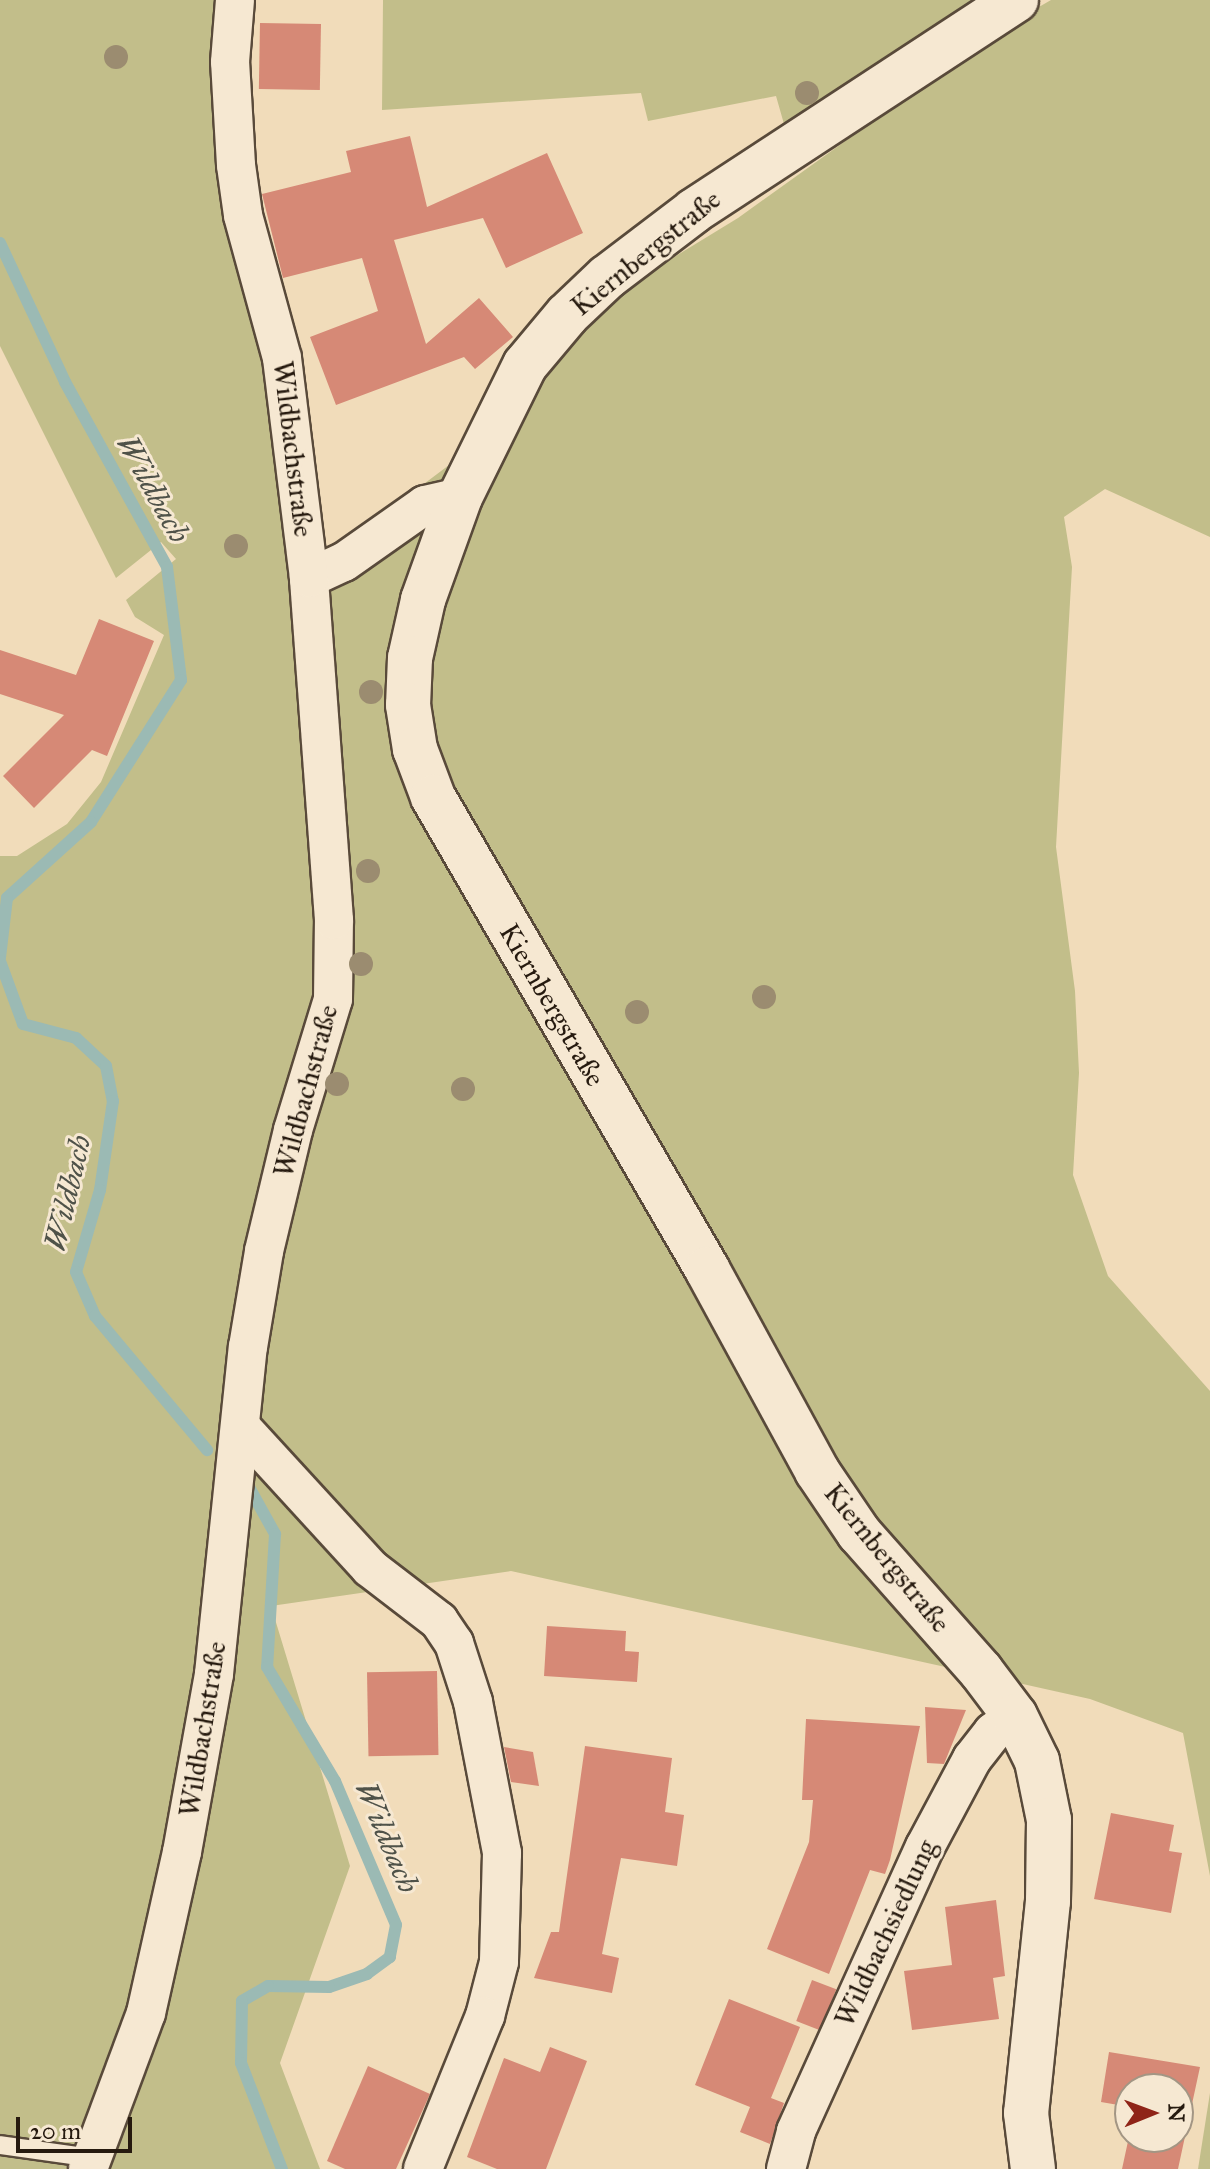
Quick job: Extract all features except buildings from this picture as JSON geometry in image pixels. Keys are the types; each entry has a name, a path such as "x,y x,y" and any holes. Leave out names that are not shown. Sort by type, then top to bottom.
{"street":[{"name":"Wildbachstraße","path":"90,2163 146,2013 182,1852 214,1674 264,1251 293,1130 333,999 334,920 309,578 282,358 243,215 236,165 230,62 235,0"},
{"name":"Kiernbergstraße","path":"1016,0 694,211 607,277 525,365 493,422 460,497 423,600 410,658 408,705 415,749 433,797 707,1269 817,1471 859,1533 1015,1716 1037,1761 1049,1820 1048,1901 1026,2099 1033,2169"},
{"path":"309,578 344,562 425,505 460,497"},
{"path":"241,1427 370,1568 439,1621 454,1643 473,1702 502,1853 499,1962 485,2016 423,2169"},
{"name":"Wildbachsiedlung","path":"786,2169 796,2131 925,1847 972,1759 993,1732 1015,1716"}],"lane":[{"path":"0,2145 90,2163"}],"shaded area":[{"path":"0,0 216,0 215,109 323,560 461,456 400,720 959,1670 511,1571 271,1606 350,1866 280,2063 320,2169 0,2169 0,856 17,856 67,824 101,782 164,635 135,617 126,600 176,559 161,542 116,578 0,346"},
{"path":"383,0 987,0 786,131 776,96 648,121 641,93 382,110"},
{"path":"1051,0 1210,0 1210,537 1105,489 1064,517 1072,567 1056,847 1075,991 1079,1073 1073,1175 1108,1276 1210,1391 1210,1876 1183,1733 1090,1699 1005,1680 878,1527 818,1437 480,856 423,727 431,643 497,456 540,384 574,343 612,303 666,262 738,218 1006,26"},
{"path":"1210,2093 1210,2169 1198,2169"}],"waterway":[{"name":"Wildbach","path":"0,243 65,382 167,567 181,680 91,822 7,898 0,958"},
{"name":"Wildbach","path":"0,961 23,1024 76,1038 106,1066 113,1101 100,1190 76,1272 95,1316 207,1450"},
{"name":"Wildbach","path":"245,1480 275,1534 267,1667 335,1781 396,1925 390,1957 367,1974 329,1987 268,1986 242,2001 241,2063 282,2169"}]}
